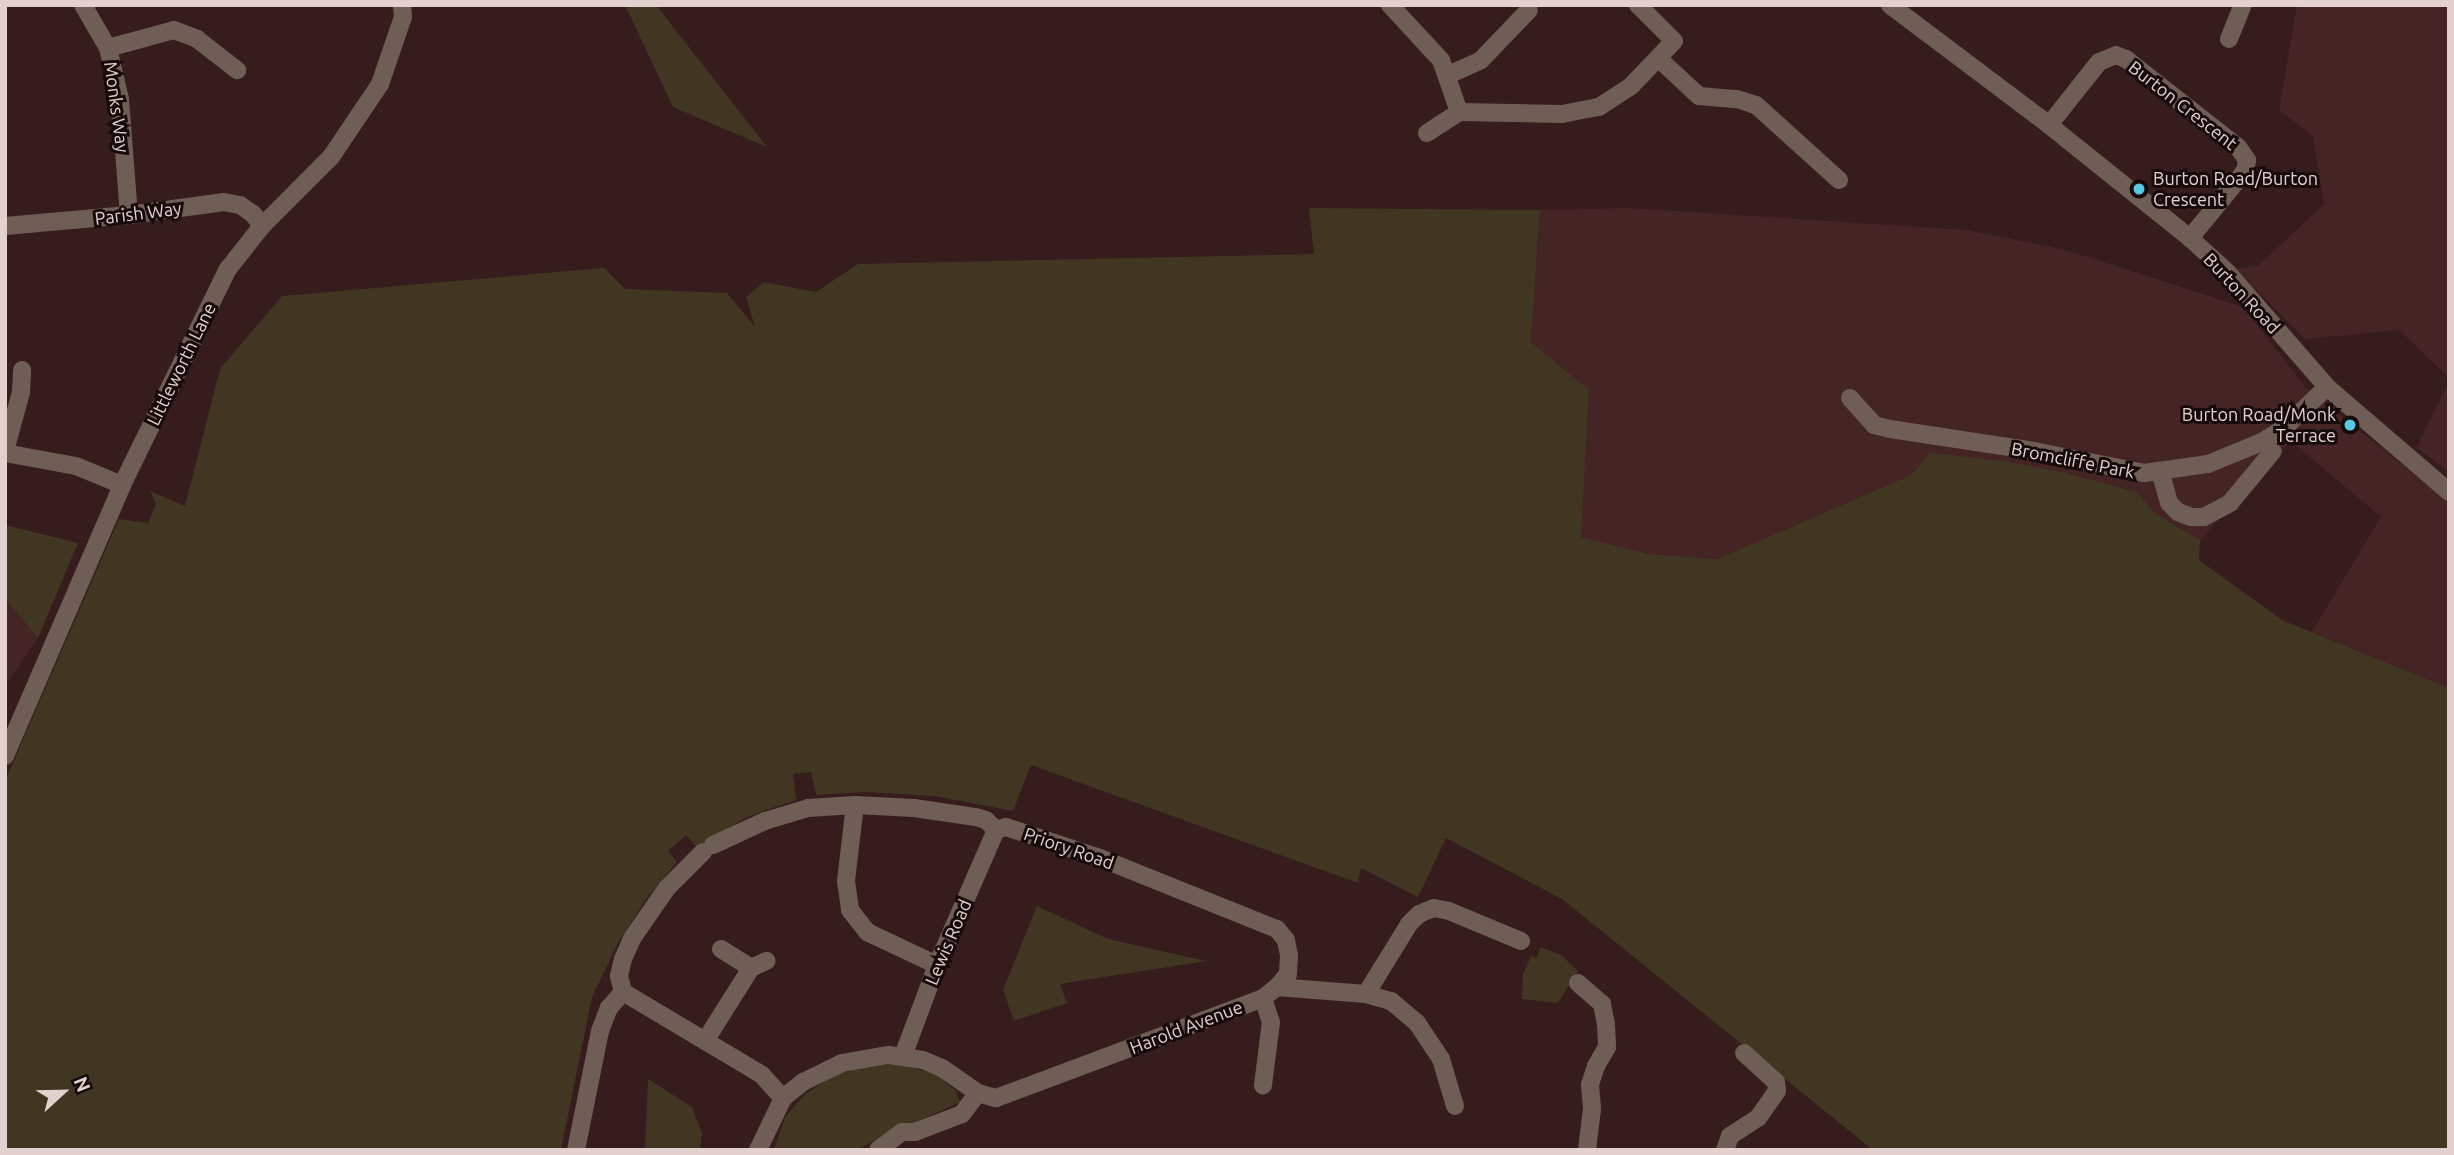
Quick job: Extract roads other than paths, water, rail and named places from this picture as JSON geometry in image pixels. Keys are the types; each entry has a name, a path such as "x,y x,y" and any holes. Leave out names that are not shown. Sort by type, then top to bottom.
{"street":[{"name":"Monks Way","path":"83,5 108,48 120,99 130,215"},
{"name":"Littleworth Lane","path":"5,755 122,485 228,269 262,226 331,156 380,84 403,17 401,5"},
{"path":"1390,5 1441,60 1458,112"},
{"path":"1427,133 1458,112 1562,114 1599,107 1631,86 1674,41 1638,5"},
{"name":"Burton Road","path":"1890,5 2049,125 2190,238 2228,272 2327,387 2449,492"},
{"path":"2229,39 2243,5"},
{"path":"1448,75 1481,60 1529,10"},
{"path":"108,48 174,30 197,39 237,69"},
{"name":"Burton Crescent","path":"2049,125 2099,62 2116,55 2126,59 2238,147 2247,160 2245,171 2190,238"},
{"path":"1658,58 1699,96 1737,99 1756,105 1839,180"},
{"name":"Parish Way","path":"5,226 130,215 225,202 240,205 253,214 262,226"},
{"path":"22,370 21,392 5,452 76,466 122,485"},
{"name":"Bromcliffe Park","path":"1850,398 1874,425 2023,449 2127,471 2160,471 2208,464 2262,442 2284,428 2327,387"},
{"path":"2160,471 2169,503 2178,512 2191,517 2204,517 2230,503 2273,452"},
{"path":"855,805 846,881 850,910 867,932 937,965"},
{"name":"Priory Road","path":"576,1150 600,1031 609,1008 623,992 619,976 633,937 667,888 708,849 765,821 808,808 855,805 914,808 976,817 986,820 996,830 1006,827 1100,858 1277,929 1286,940 1289,955 1288,974 1270,992"},
{"name":"Lewis Road","path":"903,1056 937,965 996,830"},
{"path":"1366,994 1409,924 1419,914 1434,908 1449,911 1521,942"},
{"path":"705,1041 759,964 721,949"},
{"path":"1578,983 1612,1013 1607,1047 1596,1066 1591,1085 1592,1109 1587,1150"},
{"path":"623,992 762,1075 783,1098"},
{"path":"1263,1084 1271,1021 1270,992"},
{"name":"Harold Avenue","path":"978,1093 996,1098 1270,992 1366,994 1391,1001 1417,1023 1441,1059 1455,1106"},
{"path":"1725,1150 1730,1136 1758,1118 1777,1091 1776,1082 1744,1053"},
{"path":"758,1150 783,1098 803,1082 842,1063 866,1057 903,1056 942,1069 978,1093 962,1114 915,1132 902,1132 878,1150"}],"place":[{"name":"Burton Road/Burton Crescent","path":"2139,189"},
{"name":"Burton Road/Monk Terrace","path":"2350,425"}]}
